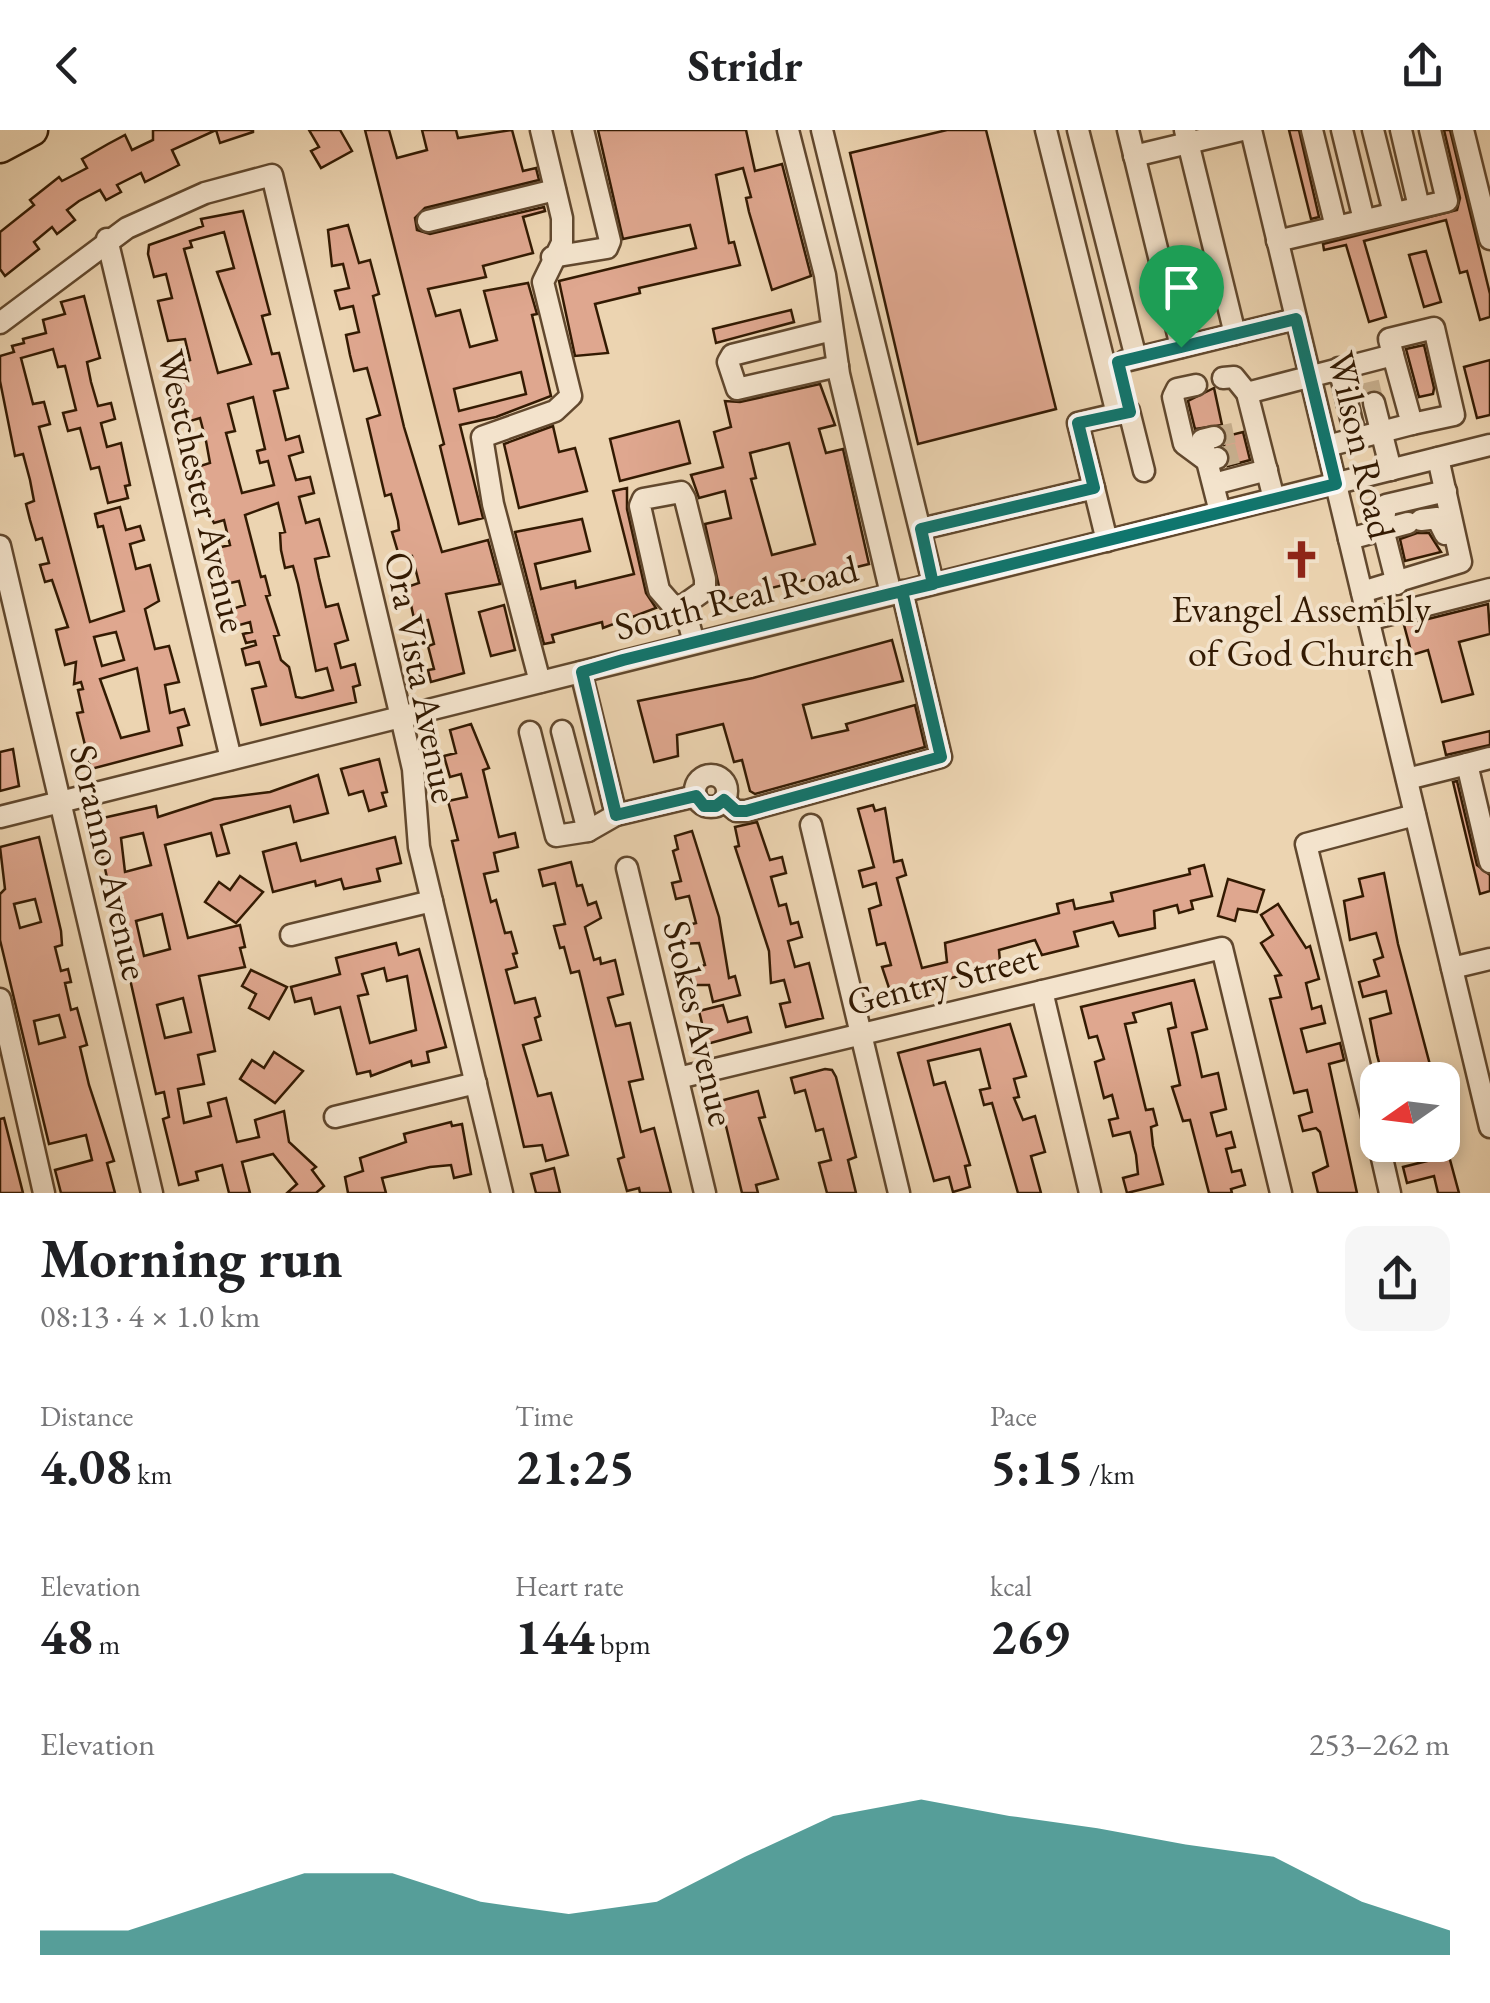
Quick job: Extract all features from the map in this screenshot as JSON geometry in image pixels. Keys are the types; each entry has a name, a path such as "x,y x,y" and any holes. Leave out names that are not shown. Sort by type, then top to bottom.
{"highway":[{"path":"0,147 32,130"}],"street":[{"path":"540,682 493,504 482,436 556,411 571,396 543,282 562,242 541,130"},
{"path":"552,258 607,248 610,240 583,130"},
{"path":"530,732 538,765 534,788 556,836 588,831 616,815 696,796 697,783 713,774 727,786 724,800 736,811 746,811 941,757 838,366 826,275 788,130"},
{"path":"1046,130 1123,413 1144,471"},
{"path":"1078,130 1136,358"},
{"path":"1128,130 1181,347"},
{"path":"1134,156 1186,136 1242,130"},
{"name":"Wilson Road","path":"1251,130 1490,1127"},
{"path":"1312,130 1336,227"},
{"path":"1342,130 1364,220"},
{"path":"1374,130 1394,213"},
{"path":"1400,130 1420,207"},
{"path":"1278,241 1447,201 1430,130"},
{"path":"1463,130 1490,239"},
{"path":"828,131 933,584"},
{"path":"1186,136 1235,334"},
{"name":"Ora Vista Avenue","path":"107,239 205,192 272,175 413,769 419,847 502,1193"},
{"path":"428,221 555,190"},
{"path":"0,323 107,239"},
{"name":"Westchester Avenue","path":"107,239 231,759"},
{"path":"1123,413 1118,362 1296,319"},
{"path":"1326,446 1454,415 1434,328 1389,339 1412,424"},
{"path":"832,330 732,355 728,362 734,386 741,390 838,366"},
{"path":"1248,393 1340,368 1366,372 1393,355"},
{"path":"1340,368 1356,438"},
{"path":"1223,378 1234,377 1248,393 1251,439 1267,470 1274,499"},
{"path":"1196,385 1177,389 1173,397 1184,444 1213,452 1220,512"},
{"path":"1374,403 1391,470"},
{"path":"1108,540 1078,423 1123,413"},
{"path":"1349,538 1436,518 1442,522 1449,551 1460,562 1446,490 1443,418"},
{"name":"South Real Road","path":"0,817 1490,445"},
{"path":"1214,484 1267,470"},
{"path":"921,529 1094,488"},
{"path":"1397,584 1383,529 1386,504 1446,490"},
{"path":"681,492 685,499 705,590 684,605 673,606 658,590 640,506 643,499 681,492"},
{"name":"Soranno Avenue","path":"0,546 152,1193"},
{"path":"1362,592 1397,584 1449,551"},
{"path":"1368,620 1490,589"},
{"path":"684,605 694,643"},
{"path":"582,672 616,815"},
{"path":"562,731 588,831"},
{"path":"538,765 568,756"},
{"path":"1407,779 1490,758"},
{"path":"1467,764 1490,862"},
{"path":"1360,1068 1306,844 1415,815"},
{"path":"811,824 900,1193"},
{"name":"Stokes Avenue","path":"627,868 705,1193"},
{"path":"291,935 432,901"},
{"name":"Gentry Street","path":"678,1078 1222,948 1281,1193"},
{"path":"1452,968 1490,960"},
{"path":"1042,991 1090,1193"},
{"path":"0,999 8,1073 44,1193"},
{"path":"335,1117 476,1083"},
{"path":"1383,1162 1390,1193"}],"building":[{"path":"153,130 216,130 172,150 179,165 145,182 141,173 117,185 121,192 106,200 100,190 79,201 67,210 75,220 57,234 52,227 34,242 39,249 5,276 0,269 0,232 34,205 30,200 59,177 62,181 87,168 82,159 108,144 125,135 132,150 153,140"},
{"path":"216,130 253,130 253,132 220,143"},
{"path":"309,130 340,130 352,151 321,168 311,151 319,147"},
{"path":"365,130 389,130 397,158 427,150 422,130 456,130 458,138 512,130 523,171 536,168 539,180 425,208 415,218 417,230 430,234 544,207 545,211 523,217 533,253 483,266 486,277 428,289 436,316 460,310 470,347 497,340 484,291 528,283 537,314 532,315 551,396 496,417 460,425 483,518 459,524 440,446 444,444","holes":["521,372 526,394 459,411 454,389"]},
{"path":"598,130 746,130 755,171 782,164 811,276 772,290 749,212 746,198 751,197 743,168 716,175 729,243 734,242 740,265 639,288 640,293 595,304 608,353 575,356 559,281 696,248 690,225 623,239"},
{"path":"947,130 986,130 1056,409 918,444 850,153"},
{"path":"1289,130 1299,130 1319,217 1311,219"},
{"path":"1444,130 1450,130 1490,294 1490,317 1480,320 1467,271 1460,273 1446,220 1364,241 1386,317 1369,322 1346,245 1324,250 1323,244 1457,210 1460,198"},
{"path":"243,211 270,314 262,316 272,354 279,353 288,388 274,391 286,440 299,436 303,452 289,456 296,480 310,477 314,493 299,497 306,523 319,519 329,556 315,559 319,578 326,607 338,604 348,640 335,644 341,668 355,664 360,685 353,687 356,702 261,725 252,689 266,686 259,662 246,665 242,649 256,645 255,641 246,643 243,634 252,632 250,622 236,626 232,609 245,605 239,581 226,584 217,548 230,545 224,520 214,523 197,467 210,463 206,441 200,418 187,422 177,384 191,380 185,339 168,341 158,301 172,298 166,274 154,277 148,254 149,245 203,226 201,219","holes":["224,232 234,268 217,272 251,364 218,373 184,249 192,247 190,241","253,397 265,449 257,451 260,463 268,461 274,485 242,493 226,433 235,431 228,404","278,503 285,532 280,533 285,568 293,566 316,671 327,668 333,690 296,697 289,667 281,660 274,636 279,635 266,596 270,595 265,576 261,577 245,515"]},
{"path":"348,225 359,263 370,260 379,294 373,296 404,427 442,552 488,540 500,584 446,594 464,673 431,682 428,670 434,669 428,646 434,644 428,620 415,623 407,587 419,583 412,556 400,559 392,532 399,530 398,521 391,494 385,496 367,419 380,415 367,368 354,371 350,355 346,335 359,332 353,306 340,309 335,291 349,288 343,264 332,266 328,230"},
{"path":"1426,251 1441,302 1424,307 1409,255"},
{"path":"84,296 100,358 87,362 91,382 98,406 111,403 115,419 101,423 107,447 121,443 130,485 125,486 128,498 108,503 99,467 91,469 80,428 68,431 63,413 76,410 65,366 58,367 53,349 21,358 33,404 44,402 50,424 39,427 90,622 124,611 103,526 98,527 95,514 120,507 126,530 140,526 144,540 130,544 136,569 150,565 159,601 145,609 155,649 169,646 179,682 165,685 170,713 184,709 189,725 178,728 182,745 91,769 77,713 83,712 78,690 83,689 81,682 74,684 76,662 65,665 56,630 68,627 52,580 45,582 40,565 49,563 42,538 36,540 30,520 26,504 34,501 30,480 23,454 15,456 0,381 0,356 14,352 12,346 24,343 23,339 46,333 43,320 65,314 61,302","holes":["116,632 124,660 102,666 94,637","137,668 149,731 121,738 100,679"]},
{"path":"791,310 794,322 716,343 713,329"},
{"path":"1424,345 1434,388 1433,394 1419,397 1406,349"},
{"path":"1490,360 1490,415 1477,418 1464,367"},
{"path":"820,384 835,425 819,429 826,453 843,449 869,564 722,600 705,524 731,518 725,491 699,498 691,475 723,467 714,432 731,427 725,401 740,402","holes":["789,443 815,544 772,555 751,479 756,478 750,453"]},
{"path":"1214,388 1222,425 1195,429 1188,401"},
{"path":"679,421 690,463 620,481 610,439"},
{"path":"553,426 559,452 575,448 587,491 519,508 504,444"},
{"path":"1243,432 1250,460 1228,466 1230,455 1224,446 1227,436"},
{"path":"627,488 627,509 646,593 656,608 603,628 602,622 552,635 554,642 544,644 515,532 582,519 590,551 535,564 541,589 575,581 576,588 634,574 613,491"},
{"path":"1429,533 1441,552 1405,561 1400,539"},
{"path":"1488,604 1490,634 1459,642 1473,694 1442,702 1428,650 1412,655 1404,625"},
{"path":"504,605 515,650 491,656 479,612"},
{"path":"892,640 903,681 803,705 812,738 848,730 846,724 915,705 925,747 755,794 750,791 742,760 734,762 723,724 677,735 678,756 654,762 638,701 753,678"},
{"path":"471,724 489,768 483,770 499,837 515,833 518,847 494,853 498,871 484,874 491,902 496,900 505,933 511,932 517,953 513,954 517,967 506,970 515,1003 535,998 540,1016 535,1018 541,1040 523,1045 538,1096 551,1093 568,1155 546,1161 542,1145 524,1147 452,841 458,840 448,801 467,797 461,774 450,777 444,756 456,753 450,730"},
{"path":"1490,731 1490,745 1446,755 1443,742"},
{"path":"13,749 19,786 0,791 0,752"},
{"path":"379,759 387,792 382,793 386,806 369,811 363,791 349,795 341,769"},
{"path":"318,775 328,813 294,822 290,806 221,825 229,853 217,856 211,833 165,845 188,938 240,925 245,947 240,948 245,967 199,976 215,1051 198,1055 204,1084 178,1089 184,1123 211,1116 208,1103 226,1098 237,1142 259,1137 255,1120 284,1111 289,1142 316,1167 312,1170 324,1186 316,1193 287,1193 297,1184 273,1154 242,1162 250,1193 229,1193 222,1165 196,1172 198,1180 179,1185 163,1119 169,1117 164,1092 156,1094 94,820 156,806 158,817 214,799 270,792","holes":["143,833 151,865 125,872 121,838","162,914 170,949 144,956 136,921","183,998 191,1032 165,1038 157,1005"]},
{"path":"1457,781 1477,865 1490,875 1490,891 1480,894 1453,782"},
{"path":"873,805 875,811 885,808 894,862 902,860 906,875 897,878 922,968 947,962 945,943 1059,913 1057,904 1073,900 1075,909 1113,901 1111,893 1190,874 1189,869 1204,865 1212,896 1191,901 1193,909 1179,913 1177,905 1154,911 1155,928 1119,936 1113,922 1074,932 1078,946 1042,955 1035,940 999,950 1000,962 962,970 963,975 932,983 934,989 893,1000 882,967 891,965 885,943 877,945 869,909 881,905 876,883 863,887 859,871 874,867 858,809"},
{"path":"757,822 770,860 782,857 786,873 771,877 779,906 786,904 791,924 798,922 802,937 788,941 795,967 809,963 823,1018 786,1027 780,1004 790,1002 784,980 771,983 769,951 735,847 739,846 735,827"},
{"path":"692,831 719,917 729,978 735,976 740,995 713,1002 709,985 693,985 689,970 705,965 699,943 681,944 677,928 696,923 689,896 676,899 672,883 681,881 673,851 678,849 675,836"},
{"path":"39,837 61,931 62,945 55,947 61,971 68,969 71,982 65,983 71,1010 77,1008 87,1045 80,1047 114,1161 107,1163 115,1193 61,1193 55,1170 92,1160 86,1135 49,1144 0,940 0,894 5,889 0,847","holes":["35,899 41,922 20,928 14,904","59,1015 65,1037 39,1044 34,1021"]},
{"path":"395,837 401,863 377,869 380,881 344,889 341,879 316,886 315,881 273,892 263,852 296,843 301,861"},
{"path":"571,862 577,886 582,885 588,905 596,902 601,918 585,927 594,960 600,958 601,964 615,960 623,994 608,998 616,1026 630,1023 643,1079 629,1082 641,1132 654,1128 671,1193 640,1193 639,1188 627,1191 618,1159 624,1157 579,971 571,973 554,926 565,924 555,883 543,886 539,870"},
{"path":"1384,873 1429,1062 1379,1062 1370,1019 1391,1013 1386,991 1363,997 1359,982 1379,976 1374,960 1383,957 1376,933 1350,940 1344,901 1363,896 1359,879"},
{"path":"240,876 263,892 236,923 205,902 219,882 230,890"},
{"path":"1228,879 1264,890 1257,912 1238,909 1235,921 1218,916"},
{"path":"1278,904 1306,948 1310,946 1319,979 1306,983 1312,1009 1321,1006 1325,1023 1301,1029 1307,1052 1340,1043 1344,1060 1329,1064 1357,1193 1318,1193 1313,1173 1328,1166 1320,1132 1316,1128 1303,1131 1299,1116 1312,1112 1307,1090 1294,1093 1270,999 1281,997 1275,976 1281,975 1261,943 1273,935 1261,915"},
{"path":"396,943 399,955 419,949 446,1047 427,1052 429,1062 412,1066 411,1061 371,1076 370,1071 357,1074 340,1007 315,1014 311,998 295,1002 291,987 340,974 336,958","holes":["384,968 387,981 407,976 416,1030 370,1043 358,996 368,994 362,974"]},
{"path":"251,970 287,987 269,1019 249,1008 256,994 242,986"},
{"path":"1194,980 1207,1029 1192,1033 1202,1077 1218,1073 1226,1109 1211,1113 1217,1136 1231,1132 1235,1147 1226,1149 1232,1172 1241,1170 1245,1185 1231,1189 1232,1193 1209,1193 1190,1120 1183,1121 1172,1087 1180,1085 1168,1029 1176,1027 1171,1003 1133,1013 1136,1022 1125,1024 1146,1110 1153,1109 1157,1125 1151,1127 1163,1184 1127,1193 1123,1178 1138,1174 1136,1155 1130,1132 1113,1136 1109,1120 1118,1118 1112,1095 1104,1098 1095,1062 1104,1059 1097,1036 1089,1038 1081,1007"},
{"path":"723,1005 728,1022 747,1017 751,1032 707,1044 699,1011"},
{"path":"1010,1024 1026,1076 1014,1079 1019,1097 1014,1098 1023,1120 1035,1116 1045,1152 1031,1156 1041,1193 1018,1193 992,1103 984,1105 980,1090 990,1088 980,1049 928,1061 934,1085 945,1082 970,1165 965,1166 970,1187 953,1192 949,1177 934,1181 898,1053"},
{"path":"274,1052 303,1071 275,1103 240,1079 252,1060 264,1068"},
{"path":"832,1070 836,1077 856,1157 848,1160 856,1193 827,1193 819,1163 831,1160 823,1129 816,1131 805,1090 795,1093 791,1078"},
{"path":"758,1091 765,1117 759,1118 778,1179 756,1185 758,1193 742,1193 720,1101"},
{"path":"4,1118 23,1193 0,1193 0,1119"},
{"path":"451,1122 452,1126 462,1124 471,1174 454,1178 451,1165 430,1167 382,1178 386,1193 348,1193 345,1177 363,1171 360,1158 406,1142 404,1134"},
{"path":"1451,1162 1459,1193 1438,1193 1434,1176 1407,1183 1403,1167"},
{"path":"554,1168 560,1193 536,1193 531,1174"}],"tunnel":[{"path":"1369,382 1374,403"},
{"path":"1214,437 1241,431"},
{"path":"1218,458 1246,451"}],"place":[{"name":"Evangel Assembly of God Church","path":"1301,559"}],"route":[{"path":"1181,347 1118,362 1130,412 1078,423 1094,488 921,529 933,584 890,594 623,660 582,672 616,815 696,796 704,806 716,806 724,800 736,811 746,811 928,764 941,757 940,746 902,591 933,584 1336,484 1296,319 1181,347"}]}
